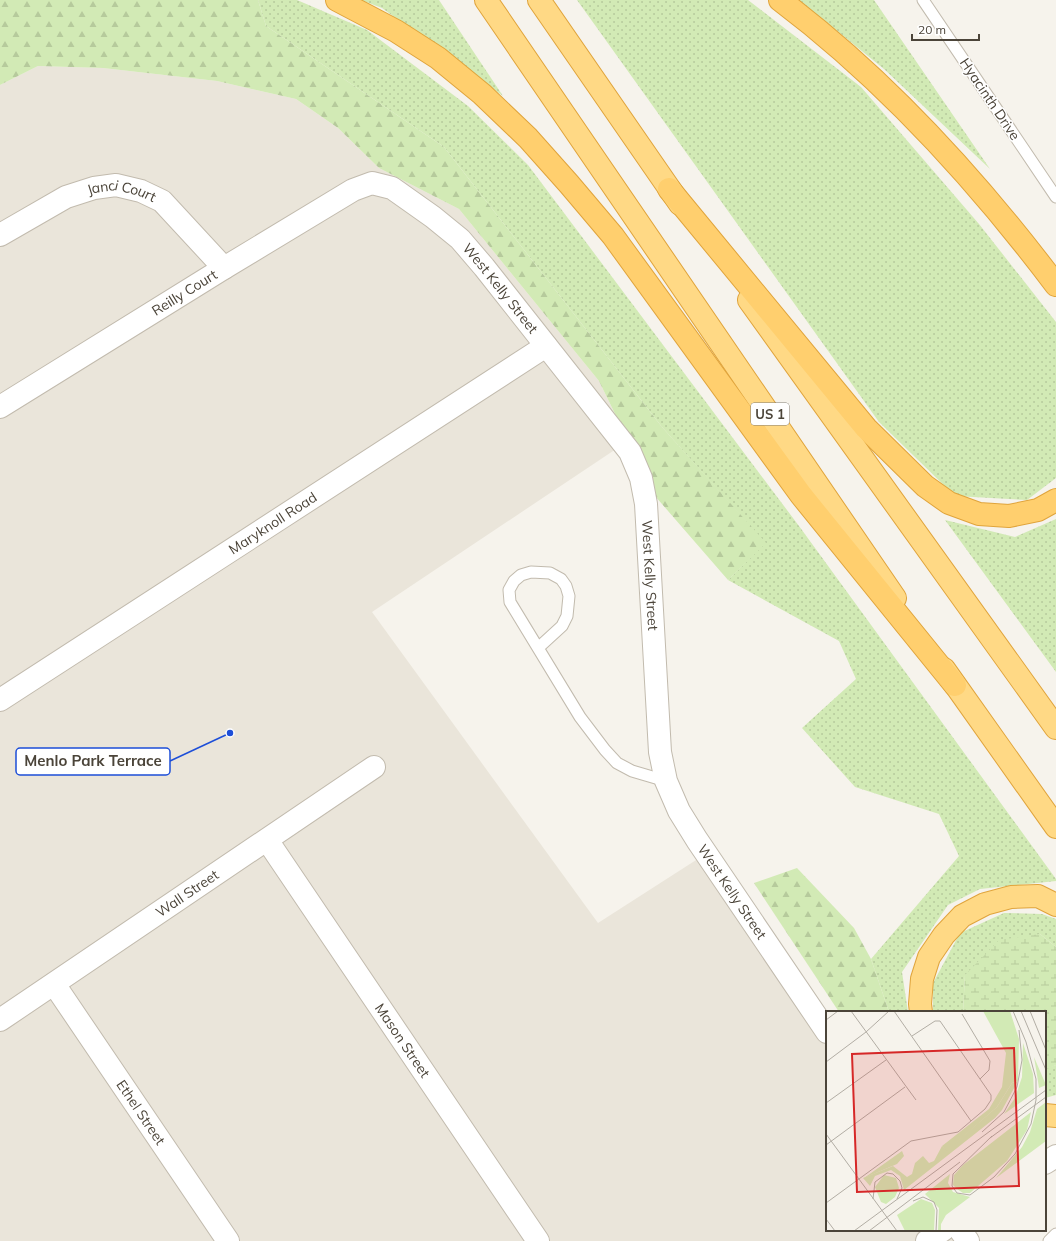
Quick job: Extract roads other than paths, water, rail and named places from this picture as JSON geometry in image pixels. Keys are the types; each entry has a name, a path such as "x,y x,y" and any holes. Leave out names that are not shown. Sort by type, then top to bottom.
{"highway":[{"path":"338,0 396,31 438,58 482,94 528,138 612,236 801,495 955,685"},
{"name":"US 1","path":"486,0 955,685 1056,827"},
{"path":"539,0 669,189 1056,728"},
{"path":"780,0 812,24 870,74 926,131 981,191 1030,250 1056,285"},
{"path":"669,189 866,428 925,486 949,503 979,514 1009,516 1038,510 1056,500"},
{"path":"921,1011 922,979 929,957 944,935 962,916 985,904 1011,897 1038,896 1056,905"},
{"path":"1046,1115 1056,1116"}],"street":[{"name":"Reilly Court","path":"0,408 224,268 354,190 372,183"},
{"name":"West Kelly Street","path":"372,183 392,188 433,217 460,239 484,267 630,452 642,478 646,504 660,752 666,781 679,811 697,840 826,1031"},
{"name":"Janci Court","path":"0,235 66,197 94,188 116,184 141,190 162,201 224,268"},
{"name":"Maryknoll Road","path":"0,700 546,346"},
{"name":"Wall Street","path":"0,1020 374,767"},
{"name":"Mason Street","path":"267,840 538,1241"},
{"name":"Ethel Street","path":"54,984 228,1241"},
{"path":"1046,1162 1056,1156"},
{"path":"927,1241 942,1231"},
{"path":"961,1231 968,1241"}],"lane":[{"name":"Hyacinth Drive","path":"924,0 1056,197"},
{"path":"538,648 562,626 567,616 569,596 566,586 560,579 550,573 531,572 514,581 509,590 510,602 538,648 580,717 605,750 617,763 632,771 666,781"},
{"path":"1049,1241 1056,1234"}],"place":[{"name":"Menlo Park Terrace","path":"230,733"}]}
